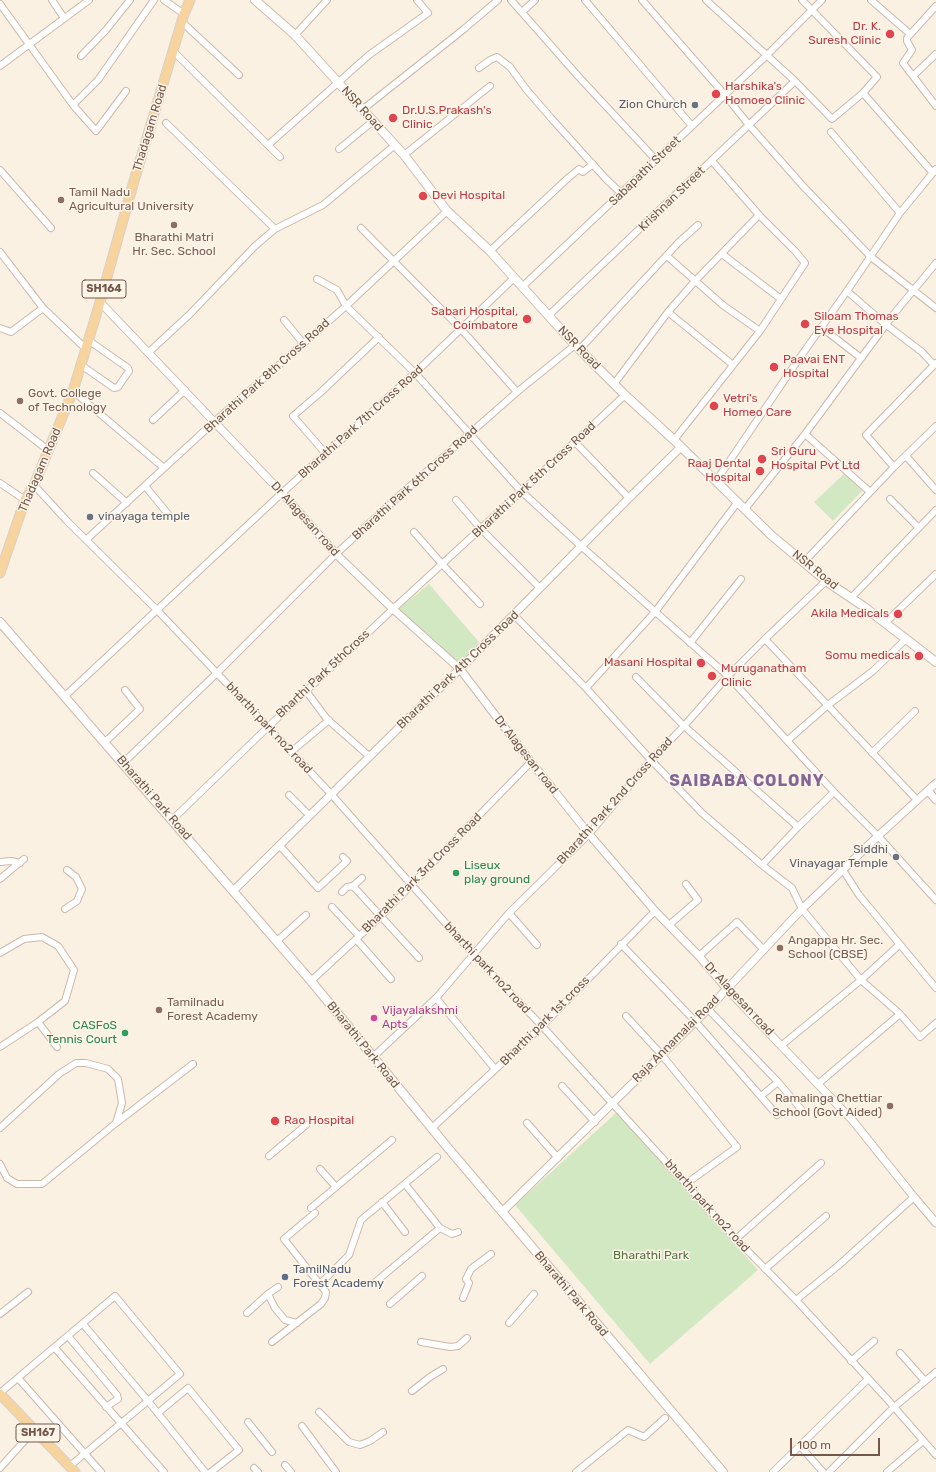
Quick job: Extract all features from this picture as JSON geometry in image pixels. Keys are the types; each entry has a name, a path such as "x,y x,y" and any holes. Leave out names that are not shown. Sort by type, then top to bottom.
{"main road":[{"name":"Thadagam Road","path":"0,573 26,500 34,485 73,391 173,50 190,0"},
{"name":"NSR Road","path":"255,0 295,35 372,122 404,155 447,211 490,251 577,347 625,395 674,440 771,535 826,581 906,638 936,662"},
{"name":"Bharathi Park Road","path":"0,622 311,981 502,1212 723,1472"},
{"name":"SH167","path":"0,1394 73,1469"}],"street":[{"path":"52,0 64,18"},
{"path":"1,64 89,0"},
{"path":"81,56 99,38 130,0"},
{"path":"73,105 98,80 154,0"},
{"path":"164,0 239,75"},
{"path":"295,35 327,0"},
{"path":"268,145 370,55 428,13 417,0"},
{"path":"362,110 498,0"},
{"path":"511,0 578,76 656,160"},
{"path":"522,12 535,0"},
{"path":"585,0 692,126"},
{"path":"642,0 803,186 871,257 936,308"},
{"path":"706,0 795,81 832,119 863,93 877,77 802,0"},
{"name":"Sabapathi Street","path":"522,286 767,55 822,0"},
{"path":"871,0 910,34"},
{"path":"0,4 73,105 96,131 126,91"},
{"path":"936,6 907,38 912,50 903,63 936,106"},
{"path":"173,50 280,157"},
{"path":"913,76 936,54"},
{"path":"479,68 497,57 510,67 526,89 606,179 621,193"},
{"name":"Krishnan Street","path":"548,316 795,81"},
{"path":"404,155 490,86"},
{"path":"716,481 900,213 934,171 863,93"},
{"path":"339,149 372,122"},
{"path":"166,123 275,229"},
{"path":"831,132 900,213"},
{"path":"148,352 190,314 255,246 275,229 322,205 395,145"},
{"path":"674,440 760,331 804,263 795,250 758,215 712,160"},
{"path":"490,251 568,178 579,169 583,172 593,164"},
{"path":"0,170 51,228"},
{"name":"Bharathi Park 8th Cross Road","path":"87,539 214,422 346,306 447,211"},
{"path":"614,384 668,312 695,281 758,215"},
{"name":"Bharathi Park 6th Cross Road","path":"123,763 217,673 336,554 400,495 518,392 577,347 698,225"},
{"path":"360,228 461,329 518,392"},
{"path":"0,252 43,308 87,345 128,368 130,371 118,387 114,388 81,365"},
{"path":"722,254 781,299"},
{"path":"667,256 724,306 760,331"},
{"path":"744,509 805,434 886,324 936,263"},
{"name":"Bharathi Park 7th Cross Road","path":"65,696 282,493 415,373 514,278"},
{"path":"317,279 337,290 346,306 415,373 471,433 521,491 728,676 834,792 878,836 936,900"},
{"path":"847,291 935,364 866,435 894,466"},
{"name":"Dr Alagesan road","path":"100,302 282,493 336,554 393,609 460,669 531,762 589,834 655,911 853,1121 936,1223"},
{"path":"0,328 11,332 43,308"},
{"path":"668,312 733,365"},
{"path":"284,320 304,343"},
{"path":"821,327 861,358"},
{"path":"326,454 293,416 321,392 379,337"},
{"path":"153,420 184,390"},
{"path":"73,391 164,468"},
{"name":"Bharathi Park 5th Cross Road","path":"442,564 625,395"},
{"path":"0,413 48,450"},
{"path":"804,562 894,466 936,426"},
{"path":"805,434 870,492"},
{"path":"575,442 629,498"},
{"name":"Bharathi Park 4th Cross Road","path":"233,890 460,669 681,447"},
{"path":"906,456 936,490"},
{"path":"93,472 127,503"},
{"path":"0,482 26,500"},
{"name":"bharthi park no2 road","path":"34,485 157,610 331,794 472,954 542,1026 687,1183 736,1239 796,1300 936,1455"},
{"path":"145,486 168,514"},
{"path":"890,499 919,528"},
{"path":"456,500 481,529 540,588"},
{"path":"586,688 655,612 737,503"},
{"path":"851,598 936,510"},
{"path":"414,532 480,604"},
{"name":"Bharthi Park 5thCross","path":"172,820 268,727 442,564"},
{"path":"885,623 936,574"},
{"path":"690,643 741,579"},
{"name":"Bharathi Park 2nd Cross Road","path":"373,1057 436,998 472,954 509,913 589,834 651,760 684,726 728,676 826,581"},
{"path":"514,615 586,688 651,760 702,813 762,865 792,888 802,909 862,980 900,1014 920,1037 936,1023"},
{"path":"788,740 828,705 873,671 906,638"},
{"path":"765,639 917,800"},
{"path":"636,677 684,726 798,827"},
{"path":"105,742 140,708 125,690"},
{"path":"306,691 329,720 370,756"},
{"path":"872,753 915,711"},
{"path":"291,752 329,720"},
{"name":"Bharathi Park 3rd Cross Road","path":"311,981 381,916 531,762"},
{"name":"Raja Annamalai Road","path":"502,1212 708,1009 802,909 936,783"},
{"path":"928,791 936,800"},
{"path":"762,865 834,792"},
{"path":"289,795 309,815"},
{"path":"279,845 318,888 347,861 343,857"},
{"path":"0,862 22,861 0,879"},
{"path":"65,909 77,901 82,889 76,877 67,870"},
{"path":"843,870 859,895 936,988"},
{"path":"342,892 347,887 353,886 362,878"},
{"path":"669,925 698,900 686,884"},
{"path":"353,886 419,958"},
{"path":"332,907 390,979"},
{"name":"Bharthi park 1st cross","path":"432,1128 542,1026 655,911"},
{"path":"509,913 537,945"},
{"path":"276,941 306,915"},
{"path":"699,956 737,922 764,950"},
{"path":"0,954 24,939 42,936 58,946 74,970 65,1001 0,1048"},
{"path":"621,944 695,1021 778,1115"},
{"path":"782,1046 862,980 899,945"},
{"path":"436,998 496,1069"},
{"path":"708,1009 778,1082 801,1109"},
{"path":"818,1084 900,1014"},
{"path":"626,1016 661,1054 737,1147 687,1183"},
{"path":"38,1022 57,1047"},
{"path":"0,1128 59,1074 76,1063 86,1063 108,1069 118,1079 122,1104 116,1123"},
{"path":"0,1164 7,1178 17,1184 42,1184 116,1123 193,1064"},
{"path":"761,1096 778,1082"},
{"path":"562,1086 594,1122"},
{"path":"527,1123 558,1158"},
{"path":"269,1156 306,1125"},
{"path":"272,1342 321,1304 325,1298 326,1292 284,1238 336,1187 392,1140"},
{"path":"320,1284 350,1255 360,1220 437,1157"},
{"path":"736,1239 821,1163"},
{"path":"320,1169 336,1187"},
{"path":"405,1184 440,1228 452,1234 458,1232"},
{"path":"796,1300 914,1197"},
{"path":"382,1202 405,1232"},
{"path":"765,1269 826,1216"},
{"path":"373,1284 440,1228"},
{"path":"463,1298 469,1283 466,1279 471,1269 491,1254"},
{"path":"390,1304 422,1276"},
{"path":"247,1313 278,1287"},
{"path":"0,1314 28,1292"},
{"path":"268,1294 275,1308 285,1320 297,1323"},
{"path":"509,1322 534,1294"},
{"path":"0,1394 115,1296 180,1374 85,1454 73,1469"},
{"path":"83,1324 158,1413 205,1472"},
{"path":"68,1336 117,1396 118,1399 106,1407"},
{"path":"421,1342 450,1347 458,1346 467,1338"},
{"path":"851,1361 874,1341"},
{"path":"55,1348 164,1472"},
{"path":"900,1353 925,1382"},
{"path":"412,1391 443,1369"},
{"path":"829,1472 893,1408 936,1372"},
{"path":"18,1378 101,1472"},
{"path":"773,1472 868,1379"},
{"path":"158,1413 188,1388 239,1450 211,1472"},
{"path":"319,1412 349,1442 360,1445 370,1441 383,1432"},
{"path":"576,1472 628,1430 644,1437 665,1418"},
{"path":"248,1422 272,1452"},
{"path":"302,1426 336,1472"},
{"path":"0,1468 35,1429"},
{"path":"887,1472 923,1441"},
{"path":"800,1446 823,1472"},
{"path":"285,1465 291,1472"}],"green space":[{"path":"845,473 862,491 833,521 814,502"},
{"path":"429,584 479,642 460,666 398,609"},
{"name":"Bharathi Park","path":"617,1112 758,1270 650,1364 515,1205"}],"place":[{"name":"Dr. K. Suresh Clinic","path":"890,34"},
{"name":"Harshika's Homoeo Clinic","path":"716,94"},
{"name":"Zion Church","path":"695,105"},
{"name":"Dr.U.S.Prakash's Clinic","path":"393,118"},
{"name":"Devi Hospital","path":"423,196"},
{"name":"Tamil Nadu Agricultural University","path":"61,200"},
{"name":"Bharathi Matri Hr. Sec. School","path":"174,225"},
{"name":"Sabari Hospital, Coimbatore","path":"527,319"},
{"name":"Siloam Thomas Eye Hospital","path":"805,324"},
{"name":"Paavai ENT Hospital","path":"774,367"},
{"name":"Govt. College of Technology","path":"20,401"},
{"name":"Vetri's Homeo Care","path":"714,406"},
{"name":"Sri Guru Hospital Pvt Ltd","path":"762,459"},
{"name":"Raaj Dental Hospital","path":"760,471"},
{"name":"vinayaga temple","path":"90,517"},
{"name":"Akila Medicals","path":"898,614"},
{"name":"Somu medicals","path":"919,656"},
{"name":"Masani Hospital","path":"701,663"},
{"name":"Muruganatham Clinic","path":"712,676"},
{"name":"Siddhi Vinayagar Temple","path":"896,857"},
{"name":"Liseux play ground","path":"456,873"},
{"name":"Angappa Hr. Sec. School (CBSE)","path":"780,948"},
{"name":"Tamilnadu Forest Academy","path":"159,1010"},
{"name":"Vijayalakshmi Apts","path":"374,1018"},
{"name":"CASFoS Tennis Court","path":"125,1033"},
{"name":"Ramalinga Chettiar School (Govt Aided)","path":"890,1106"},
{"name":"Rao Hospital","path":"275,1121"},
{"name":"TamilNadu Forest Academy","path":"285,1277"}],"district":[{"name":"SAIBABA COLONY","path":"747,781"}]}
